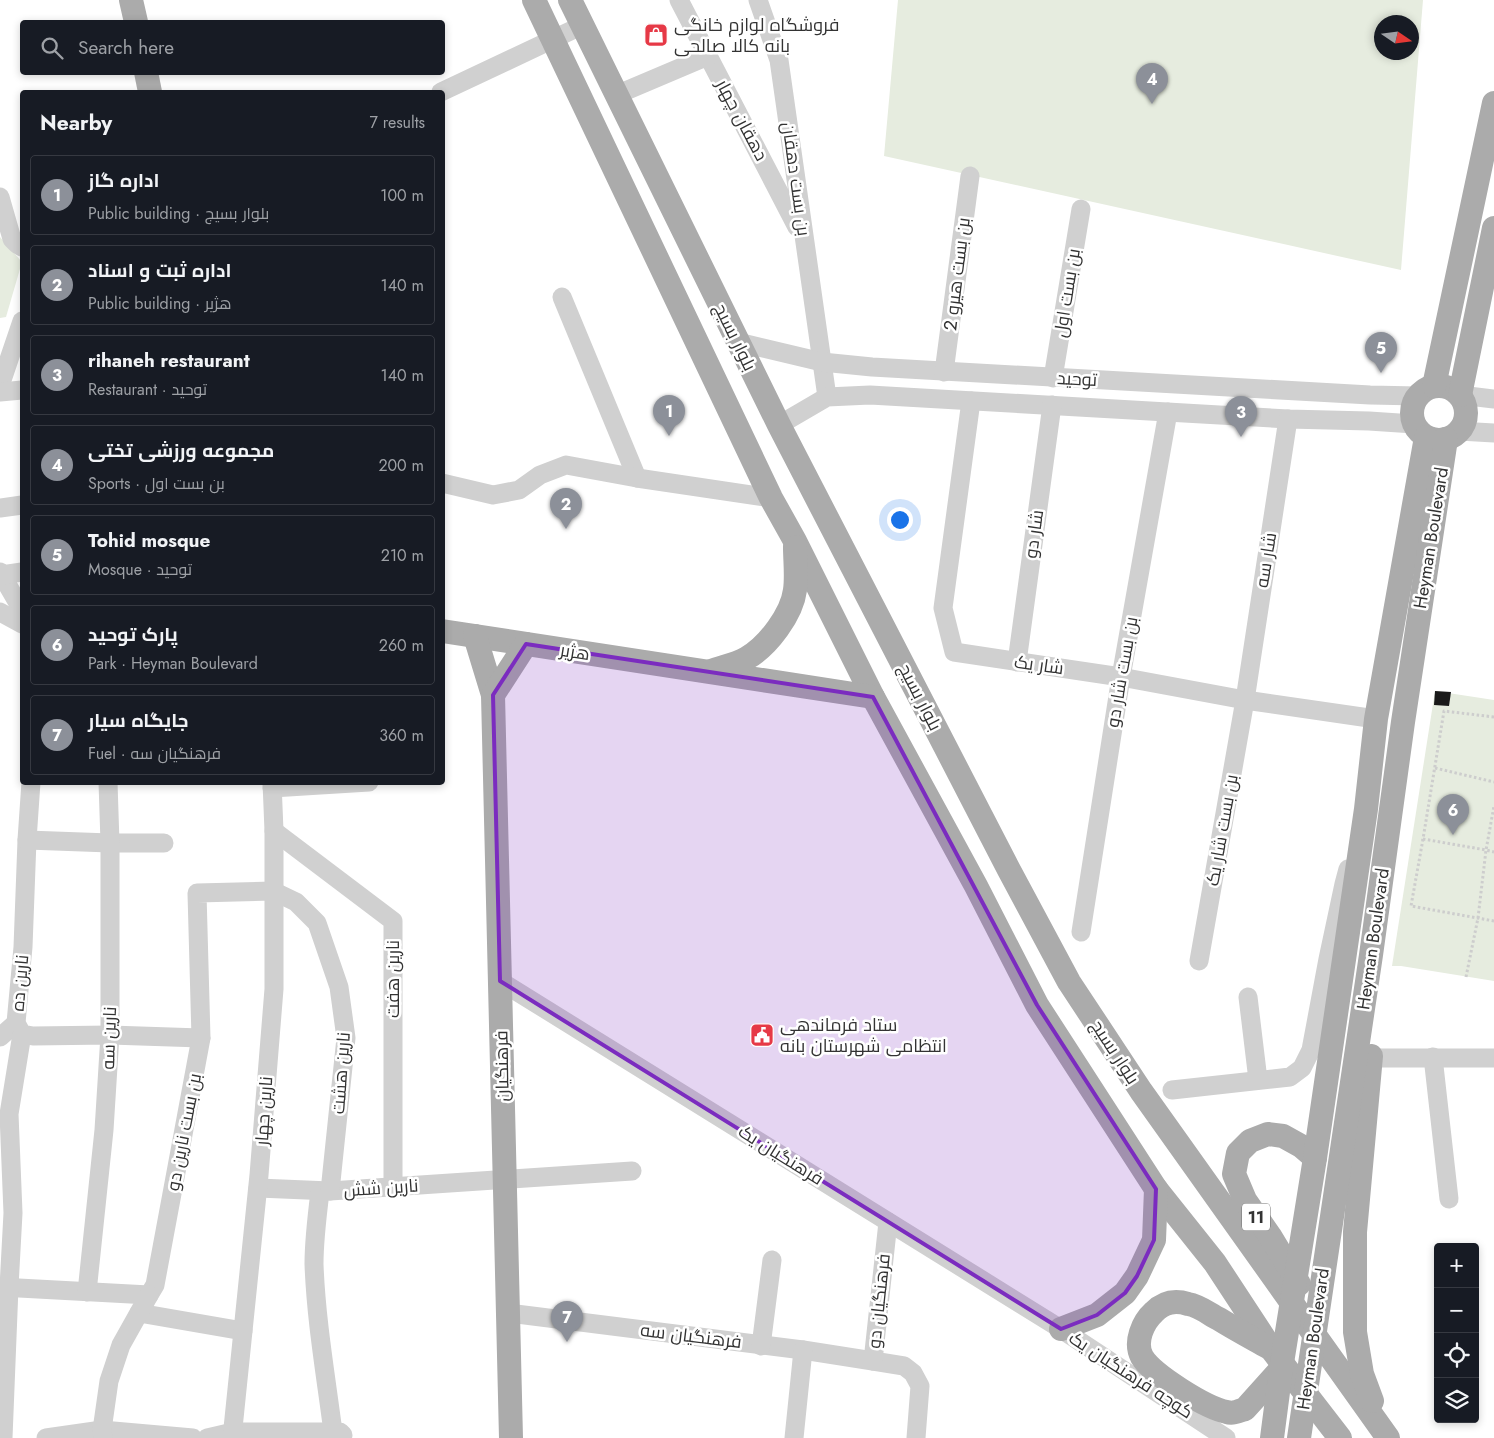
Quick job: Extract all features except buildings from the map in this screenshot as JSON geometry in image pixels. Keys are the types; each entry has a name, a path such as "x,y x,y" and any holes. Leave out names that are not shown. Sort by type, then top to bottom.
{"main road":[{"path":"131,0 136,20"},
{"name":"بلوار بسیج","path":"534,0 771,498 796,542 873,697 976,886 1037,1005 1156,1189 1215,1263 1276,1359 1340,1438"},
{"name":"بلوار بسیج","path":"570,0 779,425 1009,870 1070,982 1141,1091 1331,1358"},
{"path":"147,75 150,90"},
{"path":"1426,391 1440,386 1451,388 1464,402 1466,417 1437,433 1412,409 1426,391 1469,217 1494,103"},
{"path":"1469,217 1494,222"},
{"path":"1460,396 1494,228"},
{"name":"Heyman Boulevard","path":"1272,1438 1276,1359 1314,1164 1366,809 1376,719 1437,433"},
{"name":"Heyman Boulevard","path":"1299,1438 1371,955 1403,722 1437,433"},
{"name":"هژیر","path":"707,672 747,658 768,641 780,625 789,611 795,590 796,542"},
{"name":"هژیر","path":"445,631 873,697"},
{"name":"فرهنگیان","path":"475,636 493,695 511,1438"},
{"path":"493,695 526,644"},
{"path":"976,886 1009,870"},
{"path":"1371,955 1376,997 1355,1232 1355,1332 1362,1374 1386,1435"},
{"name":"11","path":"1314,1164 1301,1146 1283,1136 1268,1134 1250,1141 1238,1153 1234,1174 1245,1200 1270,1236 1305,1295 1331,1358 1386,1435"},
{"path":"1061,1329 1097,1315 1125,1293 1137,1276 1154,1240 1156,1189"},
{"path":"1178,1302 1198,1307 1276,1359 1245,1409 1237,1412 1227,1412 1207,1404 1157,1373 1142,1356 1139,1346 1140,1333 1147,1319 1157,1308 1166,1303 1178,1302"}],"street":[{"name":"دهقان چهار","path":"679,0 804,240"},
{"name":"بن بست دهقان","path":"758,0 779,60 827,397"},
{"path":"445,90 583,26"},
{"path":"616,95 708,56"},
{"name":"بن بست هیرو 2","path":"944,372 970,176"},
{"path":"0,197 12,239 20,246"},
{"name":"بن بست اول","path":"1053,378 1081,209"},
{"path":"562,297 637,478"},
{"path":"0,386 20,327"},
{"name":"توحید","path":"738,342 822,362 872,367 1370,395 1426,391"},
{"path":"0,392 20,390"},
{"name":"توحید","path":"779,425 827,397 870,395 1288,419 1369,421 1437,433 1494,433"},
{"path":"1369,421 1370,395"},
{"path":"1460,396 1494,398"},
{"name":"شار یک","path":"972,401 943,608 954,652 1121,677 1245,700 1376,719"},
{"name":"شار دو","path":"1016,662 1052,406"},
{"name":"بن بست شار دو","path":"1080,932 1121,677 1168,412"},
{"name":"شار سه","path":"1245,700 1288,419"},
{"path":"445,484 493,495 519,490 540,475 566,465 637,478 771,498"},
{"path":"0,508 20,505"},
{"path":"20,572 1,573 20,606"},
{"path":"0,612 20,623"},
{"name":"بن بست شار یک","path":"1199,960 1245,700"},
{"name":"نارین ده","path":"31,785 19,1028 33,1036 110,1035 201,1038"},
{"name":"نارین سه","path":"87,1292 104,1130 110,1035 108,785"},
{"name":"نارین چهار","path":"232,1435 258,1188 274,989 274,831 272,785"},
{"path":"1172,1090 1290,1077 1302,1068 1311,1050 1344,884 1366,809"},
{"name":"نارین هفت","path":"274,831 393,921 392,1187"},
{"path":"27,840 164,843"},
{"name":"بن بست نارین دو","path":"103,1434 109,1381 121,1345 155,1285 201,1038 197,893 274,890"},
{"name":"نارین هشت","path":"274,890 296,902 317,923 339,987 346,1038 325,1191 316,1229 315,1274 317,1303 340,1434"},
{"name":"فرهنگیان یک","path":"500,982 1061,1329"},
{"path":"1248,997 1258,1080"},
{"path":"0,1037 19,1028"},
{"path":"3,1438 4,1287 13,1213 9,1114 19,1028"},
{"path":"1370,1058 1494,1058"},
{"path":"1433,1058 1449,1200"},
{"name":"نارین شش","path":"258,1188 325,1191 632,1172"},
{"name":"فرهنگیان دو","path":"888,1222 873,1361 904,1366 913,1372 920,1386 916,1438"},
{"path":"760,1346 772,1260"},
{"path":"4,1287 149,1295"},
{"path":"139,1313 243,1331"},
{"name":"فرهنگیان سه","path":"508,1313 803,1350 873,1361"},
{"name":"کوچه فرهنگیان یک","path":"1061,1329 1226,1438"},
{"path":"794,1438 803,1350"},
{"path":"46,1438 103,1434 193,1438"},
{"path":"207,1438 232,1435 340,1434"}],"path":[{"path":"1494,717 1444,711 1411,906 1494,920"},
{"path":"1435,768 1494,782"},
{"path":"1466,976 1478,918 1486,850 1494,806"},
{"path":"1423,840 1494,852"}],"highlighted area":[{"path":"526,644 873,697 1037,1005 1156,1189 1154,1240 1137,1276 1125,1293 1097,1315 1061,1329 500,981 493,695"}],"shaded area":[{"path":"898,0 1423,0 1419,49 1419,15 1374,15 1374,60 1418,60 1401,270 884,156"},
{"path":"0,237 20,260 20,269 6,317 0,318"},
{"path":"1435,691 1494,700 1494,981 1392,966"}],"place":[{"name":"فروشگاه لوازم خانگی بانه کالا صالحی","path":"656,35"},
{"name":"مجموعه ورزشی تختی","path":"1152,104"},
{"name":"Tohid mosque","path":"1381,373"},
{"name":"اداره گاز","path":"669,436"},
{"name":"rihaneh restaurant","path":"1241,437"},
{"name":"اداره ثبت و اسناد","path":"566,529"},
{"name":"پارک توحید","path":"1453,835"},
{"name":"ستاد فرماندهی انتظامی شهرستان بانه","path":"762,1035"},
{"name":"جایگاه سیار","path":"567,1342"}]}
